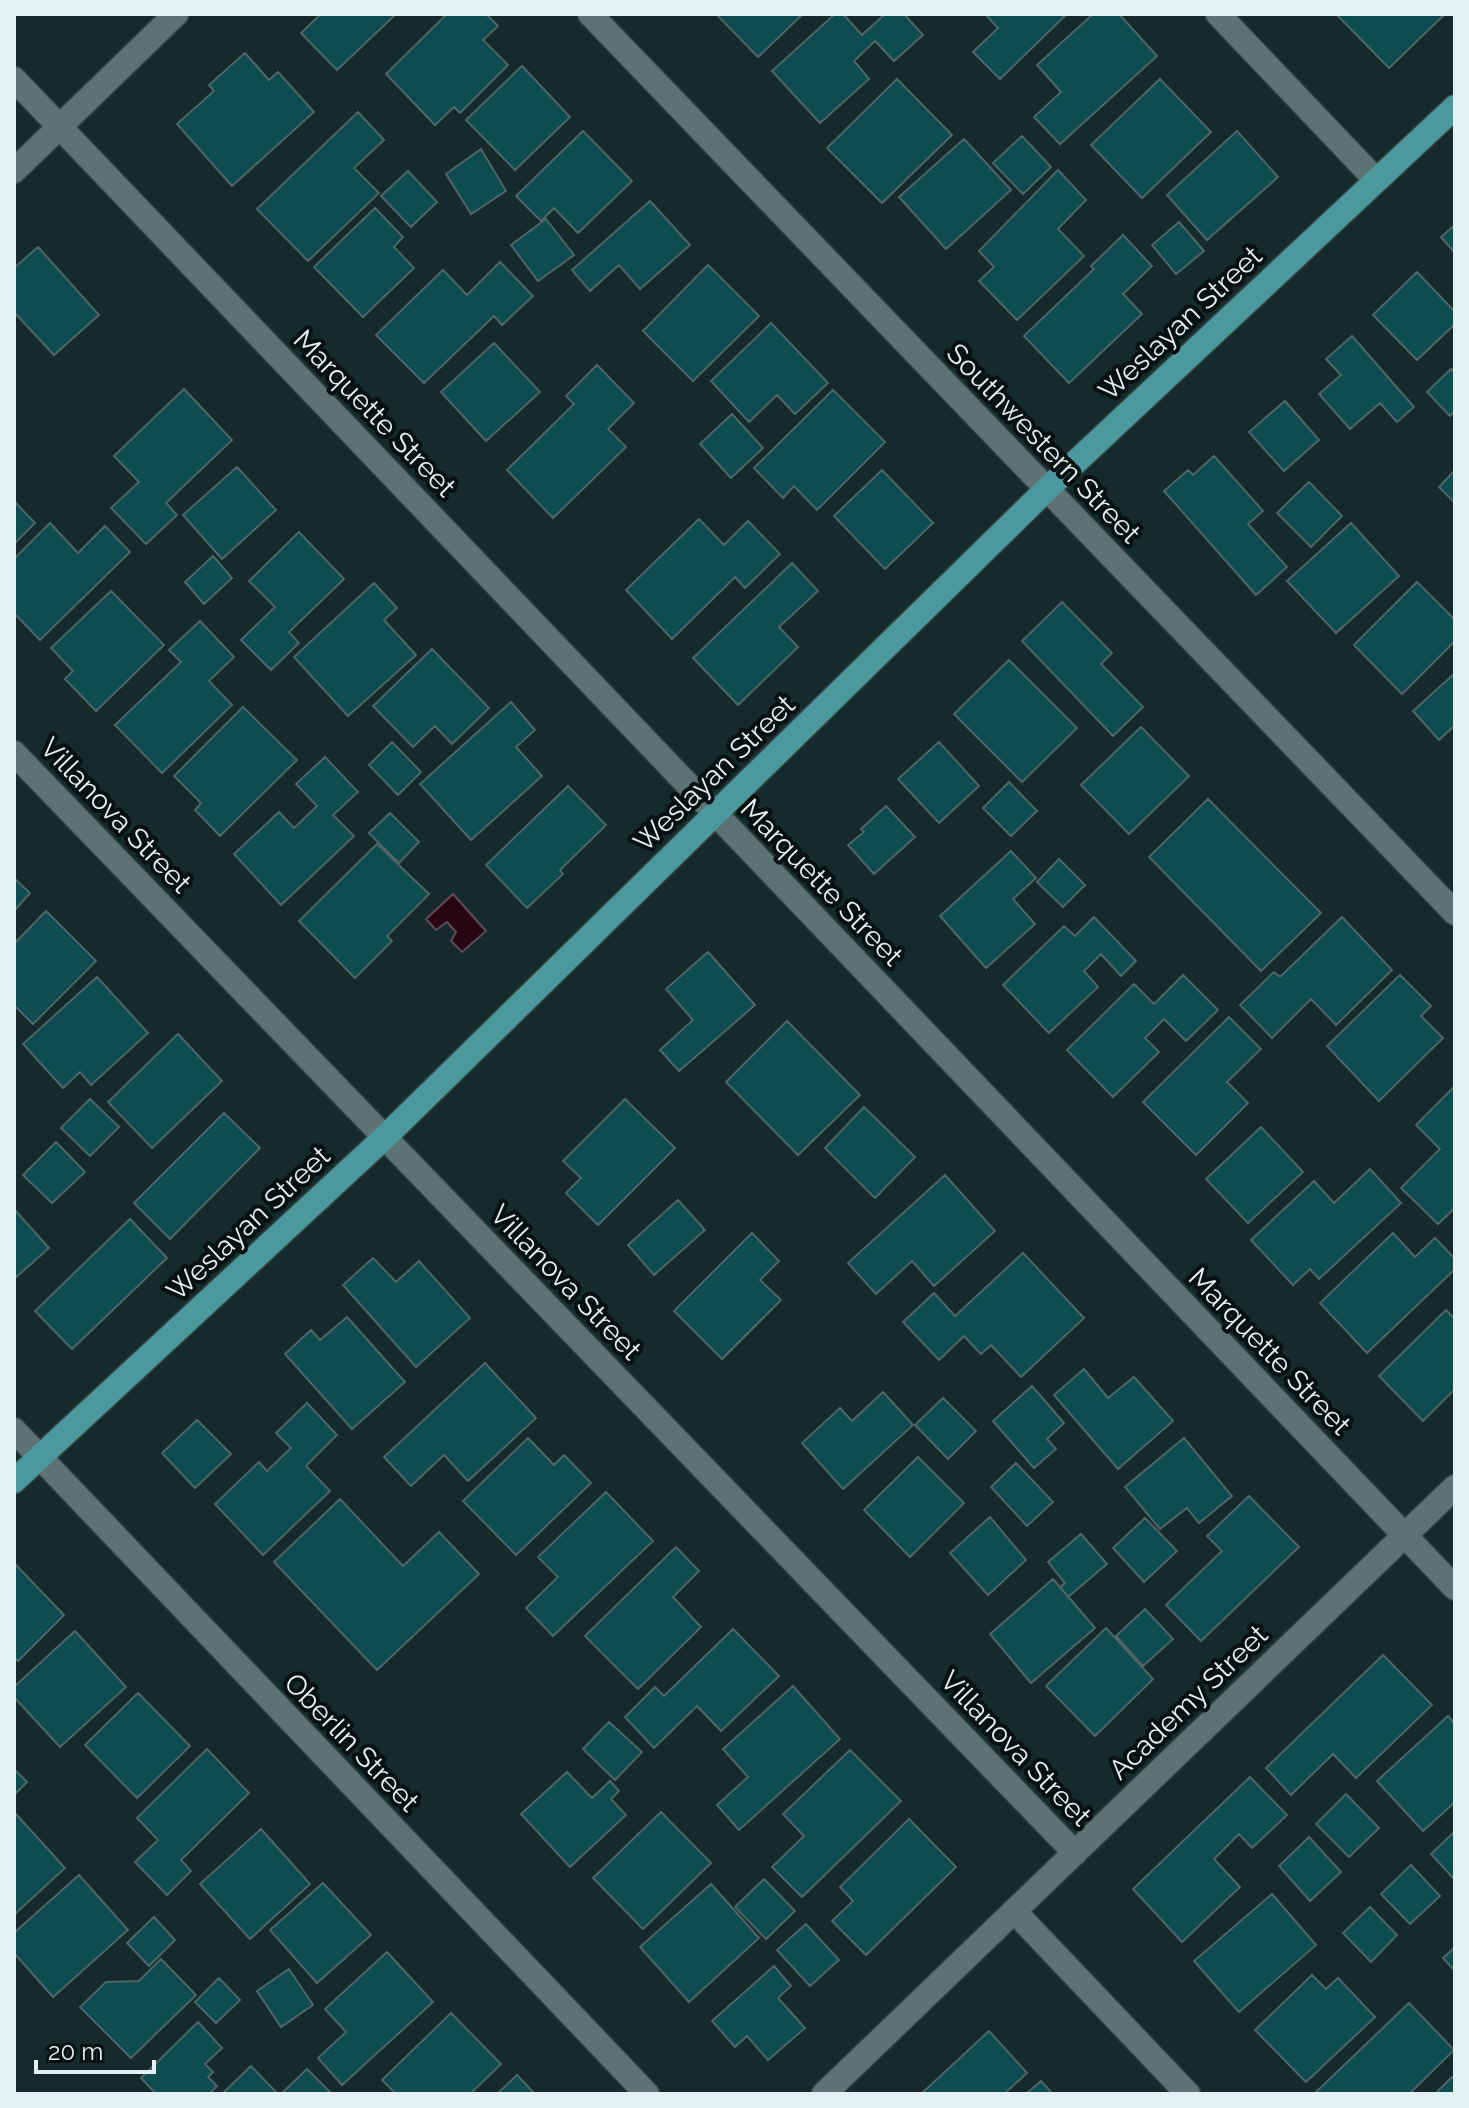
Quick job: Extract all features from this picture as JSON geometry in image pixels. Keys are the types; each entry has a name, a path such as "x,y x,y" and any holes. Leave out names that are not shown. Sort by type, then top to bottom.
{"main road":[{"name":"Weslayan Street","path":"14,1481 385,1137 1047,489 1455,107"}],"street":[{"path":"14,171 176,14"},
{"name":"Southwestern Street","path":"590,14 1455,913"},
{"path":"1218,14 1376,180"},
{"name":"Marquette Street","path":"14,79 1455,1588"},
{"name":"Villanova Street","path":"14,753 1075,1853"},
{"name":"Oberlin Street","path":"14,1430 647,2094"},
{"name":"Academy Street","path":"824,2094 1455,1487"},
{"path":"1014,1911 1188,2094"}],"shaded area":[{"path":"453,894 486,931 462,952 451,941 456,932 447,922 436,930 426,919"}],"building":[{"path":"321,14 396,14 337,70 301,33"},
{"path":"447,14 486,14 498,26 483,40 508,65 460,113 454,107 435,125 386,74"},
{"path":"716,14 803,14 758,57"},
{"path":"835,14 843,14 862,35 885,14 904,14 923,35 894,61 875,41 854,61 869,79 820,123 772,71"},
{"path":"985,14 1067,14 1000,79 973,52 998,28"},
{"path":"1093,14 1119,14 1157,56 1060,144 1034,117 1061,92 1037,65"},
{"path":"1336,14 1445,14 1389,68"},
{"path":"245,53 269,80 278,72 314,112 232,186 177,124 214,91 209,85"},
{"path":"522,66 570,117 515,170 466,120"},
{"path":"897,79 952,135 882,203 827,148"},
{"path":"1160,79 1211,132 1142,198 1091,145"},
{"path":"358,112 384,140 354,168 379,193 308,261 257,209"},
{"path":"583,131 632,181 578,233 554,208 541,221 516,196"},
{"path":"1237,131 1278,177 1207,240 1167,195"},
{"path":"1022,136 1051,167 1023,194 993,163"},
{"path":"964,139 1011,190 946,249 899,197"},
{"path":"481,149 506,191 471,214 446,174"},
{"path":"1058,170 1086,200 1058,229 1084,256 1017,320 979,281 994,267 979,251"},
{"path":"408,171 437,202 411,227 381,196"},
{"path":"650,201 690,245 640,289 619,265 590,291 572,270"},
{"path":"375,208 403,237 394,247 414,268 363,317 314,267"},
{"path":"546,219 574,255 538,281 511,245"},
{"path":"1179,222 1204,251 1176,274 1152,245"},
{"path":"1455,225 1455,253 1441,237"},
{"path":"1123,235 1152,266 1123,294 1142,314 1069,383 1024,336 1094,269 1091,266"},
{"path":"38,247 99,315 54,355 14,312 14,268"},
{"path":"500,262 533,296 502,325 494,316 424,383 376,335 443,270 467,295"},
{"path":"708,265 759,316 693,381 643,331"},
{"path":"1417,272 1455,312 1455,324 1417,360 1373,315"},
{"path":"771,323 828,383 795,414 777,395 749,422 711,381"},
{"path":"1352,336 1414,407 1397,422 1380,403 1350,429 1319,394 1341,375 1326,359"},
{"path":"494,343 540,392 486,441 441,392"},
{"path":"597,365 634,403 608,429 626,447 553,518 507,470 574,404 566,396"},
{"path":"1451,369 1455,373 1455,411 1450,416 1427,392"},
{"path":"184,389 232,440 166,503 177,515 146,544 111,508 139,482 114,456"},
{"path":"833,390 885,442 817,510 794,486 783,498 754,468"},
{"path":"1285,401 1319,440 1284,471 1249,432"},
{"path":"732,414 763,448 731,478 700,444"},
{"path":"1214,456 1263,511 1248,524 1287,567 1256,595 1164,491 1188,470 1193,475"},
{"path":"237,467 276,510 222,559 183,515"},
{"path":"882,470 933,523 885,569 834,516"},
{"path":"1455,470 1455,503 1439,487"},
{"path":"1309,482 1342,516 1311,547 1277,513"},
{"path":"14,501 35,523 14,544"},
{"path":"699,519 724,545 748,521 780,554 745,588 735,577 672,639 626,590"},
{"path":"50,523 78,553 105,526 130,552 40,640 14,613 14,559"},
{"path":"1351,523 1399,576 1336,633 1287,581"},
{"path":"299,532 344,579 289,632 299,643 271,670 241,640 275,607 249,581"},
{"path":"213,556 232,578 204,604 185,582"},
{"path":"792,563 818,591 779,627 798,647 738,705 693,658"},
{"path":"1417,582 1455,620 1455,641 1402,694 1354,645"},
{"path":"374,583 397,608 384,620 416,655 348,716 294,657"},
{"path":"111,591 164,645 96,711 65,679 73,671 51,648"},
{"path":"1062,602 1112,653 1101,664 1143,707 1113,736 1022,641"},
{"path":"200,621 234,657 209,681 232,705 162,773 115,725 181,662 169,650"},
{"path":"432,649 489,708 452,744 435,726 413,747 373,706"},
{"path":"1009,660 1077,728 1022,782 954,714"},
{"path":"1455,673 1455,729 1453,727 1439,740 1413,711"},
{"path":"511,702 535,730 516,747 542,776 471,840 420,784"},
{"path":"243,707 297,760 220,836 195,810 201,803 174,776"},
{"path":"1141,727 1189,776 1129,834 1081,785"},
{"path":"392,742 421,772 398,795 369,765"},
{"path":"939,742 979,786 939,823 898,779"},
{"path":"325,757 358,792 333,815 354,836 281,905 234,854 279,812 294,828 317,806 296,784"},
{"path":"1009,782 1037,811 1011,836 983,808"},
{"path":"568,786 606,825 560,870 563,874 527,908 486,865"},
{"path":"1208,799 1321,913 1261,971 1149,857"},
{"path":"886,806 915,837 874,874 848,845"},
{"path":"390,813 419,842 399,863 369,833"},
{"path":"377,844 429,894 387,936 392,941 355,978 299,921"},
{"path":"1011,851 1036,878 1013,899 1035,924 986,968 940,916"},
{"path":"1059,859 1085,885 1063,907 1037,882"},
{"path":"14,878 30,893 14,911"},
{"path":"46,911 96,961 33,1024 14,1005 14,944"},
{"path":"1094,917 1136,961 1121,976 1101,954 1084,971 1098,987 1049,1033 1003,985 1064,926 1075,936"},
{"path":"1342,917 1392,970 1336,1025 1311,999 1272,1038 1240,1005 1274,972 1280,977"},
{"path":"708,952 755,1005 679,1071 660,1050 693,1020 666,989"},
{"path":"1183,975 1218,1010 1186,1041 1164,1019 1145,1038 1159,1052 1113,1097 1067,1050 1134,984 1154,1004"},
{"path":"1400,975 1431,1006 1421,1016 1443,1038 1379,1101 1327,1046"},
{"path":"97,977 148,1033 91,1085 80,1072 63,1088 23,1044"},
{"path":"1229,1017 1261,1049 1227,1082 1248,1103 1196,1155 1143,1102"},
{"path":"787,1021 860,1095 798,1155 726,1082"},
{"path":"178,1034 222,1081 152,1148 108,1102"},
{"path":"1455,1086 1455,1208 1438,1224 1401,1188 1440,1149 1416,1125"},
{"path":"90,1099 119,1127 90,1156 61,1128"},
{"path":"625,1099 675,1148 598,1225 566,1193 581,1178 563,1161"},
{"path":"864,1107 915,1157 875,1198 825,1148"},
{"path":"224,1113 260,1148 170,1239 134,1203"},
{"path":"1261,1127 1303,1172 1248,1223 1206,1179"},
{"path":"56,1142 85,1172 52,1203 23,1175"},
{"path":"1370,1169 1401,1203 1319,1279 1310,1269 1293,1285 1251,1240 1314,1181 1334,1203"},
{"path":"945,1175 995,1231 934,1286 912,1261 876,1294 848,1263"},
{"path":"678,1200 705,1230 654,1275 628,1245"},
{"path":"14,1209 49,1248 14,1279"},
{"path":"130,1219 167,1258 72,1349 35,1311"},
{"path":"752,1233 779,1261 760,1280 781,1300 722,1359 674,1311"},
{"path":"1393,1233 1415,1257 1435,1238 1455,1259 1455,1269 1367,1353 1320,1303"},
{"path":"1023,1253 1084,1318 1021,1377 991,1345 981,1354 964,1336 939,1360 903,1322 934,1293 955,1316"},
{"path":"373,1258 396,1282 419,1261 470,1318 416,1367 343,1285"},
{"path":"1446,1310 1455,1319 1455,1389 1423,1421 1379,1376"},
{"path":"347,1317 405,1382 352,1429 285,1354 311,1330 320,1340"},
{"path":"485,1363 536,1418 468,1481 444,1455 411,1486 384,1457"},
{"path":"1084,1369 1108,1398 1134,1377 1173,1421 1118,1469 1054,1395"},
{"path":"1032,1386 1064,1423 1047,1439 1056,1449 1034,1468 993,1421"},
{"path":"883,1392 913,1425 843,1489 802,1443 840,1408 852,1421"},
{"path":"943,1398 976,1431 948,1459 915,1425"},
{"path":"307,1403 337,1435 306,1466 330,1491 263,1555 215,1504 259,1462 267,1471 291,1448 276,1433"},
{"path":"197,1420 231,1454 195,1488 162,1453"},
{"path":"528,1438 554,1465 564,1455 591,1483 516,1555 463,1501"},
{"path":"1184,1438 1232,1496 1199,1523 1187,1508 1160,1529 1125,1487"},
{"path":"918,1457 964,1503 910,1557 864,1510"},
{"path":"1016,1463 1053,1502 1027,1526 991,1487"},
{"path":"606,1492 653,1541 553,1636 526,1608 558,1577 538,1557"},
{"path":"1249,1496 1299,1547 1201,1641 1166,1605 1222,1551 1207,1536"},
{"path":"340,1499 403,1566 439,1532 479,1574 377,1670 274,1562"},
{"path":"990,1517 1026,1560 988,1595 950,1553"},
{"path":"1145,1518 1177,1551 1144,1582 1113,1548"},
{"path":"1081,1534 1107,1564 1068,1597 1060,1587 1065,1583 1048,1562"},
{"path":"676,1547 699,1571 673,1597 701,1627 638,1689 585,1636"},
{"path":"15,1564 64,1615 18,1661 14,1657"},
{"path":"1053,1579 1095,1628 1031,1683 990,1634"},
{"path":"1145,1609 1173,1639 1143,1666 1116,1636"},
{"path":"1106,1628 1153,1679 1095,1736 1046,1686"},
{"path":"733,1629 779,1676 721,1731 697,1706 654,1748 625,1717 655,1687 664,1696"},
{"path":"75,1631 126,1687 60,1747 14,1697 14,1687"},
{"path":"1383,1655 1432,1705 1356,1778 1333,1754 1291,1795 1266,1768"},
{"path":"793,1686 840,1739 739,1830 717,1805 748,1777 723,1749"},
{"path":"138,1693 190,1746 137,1798 85,1745"},
{"path":"1448,1716 1455,1724 1455,1802 1423,1831 1377,1781"},
{"path":"609,1722 642,1752 615,1780 583,1749"},
{"path":"207,1749 249,1793 181,1860 191,1871 167,1895 135,1862 158,1840 137,1818"},
{"path":"850,1750 901,1801 802,1897 772,1867 804,1836 783,1814"},
{"path":"14,1769 27,1782 14,1795"},
{"path":"567,1772 592,1798 610,1781 619,1791 611,1799 626,1815 570,1867 521,1814"},
{"path":"1250,1777 1287,1815 1252,1848 1239,1834 1214,1859 1240,1887 1182,1942 1133,1889"},
{"path":"1346,1794 1379,1828 1349,1857 1316,1824"},
{"path":"661,1812 711,1863 643,1929 593,1878"},
{"path":"16,1814 65,1868 14,1915 14,1816"},
{"path":"909,1819 956,1867 866,1955 832,1921 853,1901 840,1887"},
{"path":"261,1829 310,1884 250,1939 200,1884"},
{"path":"1455,1831 1455,1880 1431,1854"},
{"path":"1309,1837 1341,1872 1310,1901 1279,1866"},
{"path":"1411,1865 1440,1896 1410,1924 1381,1894"},
{"path":"79,1875 128,1930 53,1997 14,1953 14,1933"},
{"path":"764,1879 795,1911 766,1939 735,1907"},
{"path":"323,1883 371,1935 317,1983 270,1930"},
{"path":"711,1884 759,1938 689,2002 640,1947"},
{"path":"1272,1894 1316,1945 1239,2012 1194,1961"},
{"path":"1370,1907 1397,1935 1371,1962 1343,1933"},
{"path":"154,1917 175,1940 149,1966 127,1943"},
{"path":"806,1924 839,1960 810,1986 777,1950"},
{"path":"1455,1947 1455,1971 1443,1958"},
{"path":"387,1952 433,2002 342,2085 318,2058 346,2032 325,2009"},
{"path":"161,1959 196,1995 131,2058 80,2007 106,1982 139,1981"},
{"path":"774,1966 791,1986 778,1998 805,2028 768,2060 747,2036 735,2047 712,2021"},
{"path":"289,1969 313,2005 281,2027 257,1991"},
{"path":"1312,1975 1326,1989 1338,1978 1375,2017 1306,2082 1255,2030"},
{"path":"219,1978 240,2000 216,2023 195,2002"},
{"path":"1409,2003 1454,2050 1409,2094 1314,2094"},
{"path":"451,2013 501,2064 470,2094 396,2094 382,2080"},
{"path":"198,2022 222,2048 205,2064 213,2072 208,2077 217,2086 209,2094 156,2094 141,2078"},
{"path":"989,2031 1027,2073 1004,2094 921,2094"},
{"path":"251,2066 278,2094 222,2094"},
{"path":"307,2069 332,2094 281,2094"},
{"path":"517,2075 535,2094 497,2094"},
{"path":"1452,2077 1455,2080 1455,2094 1435,2094"},
{"path":"1041,2081 1053,2094 1026,2094"}]}
